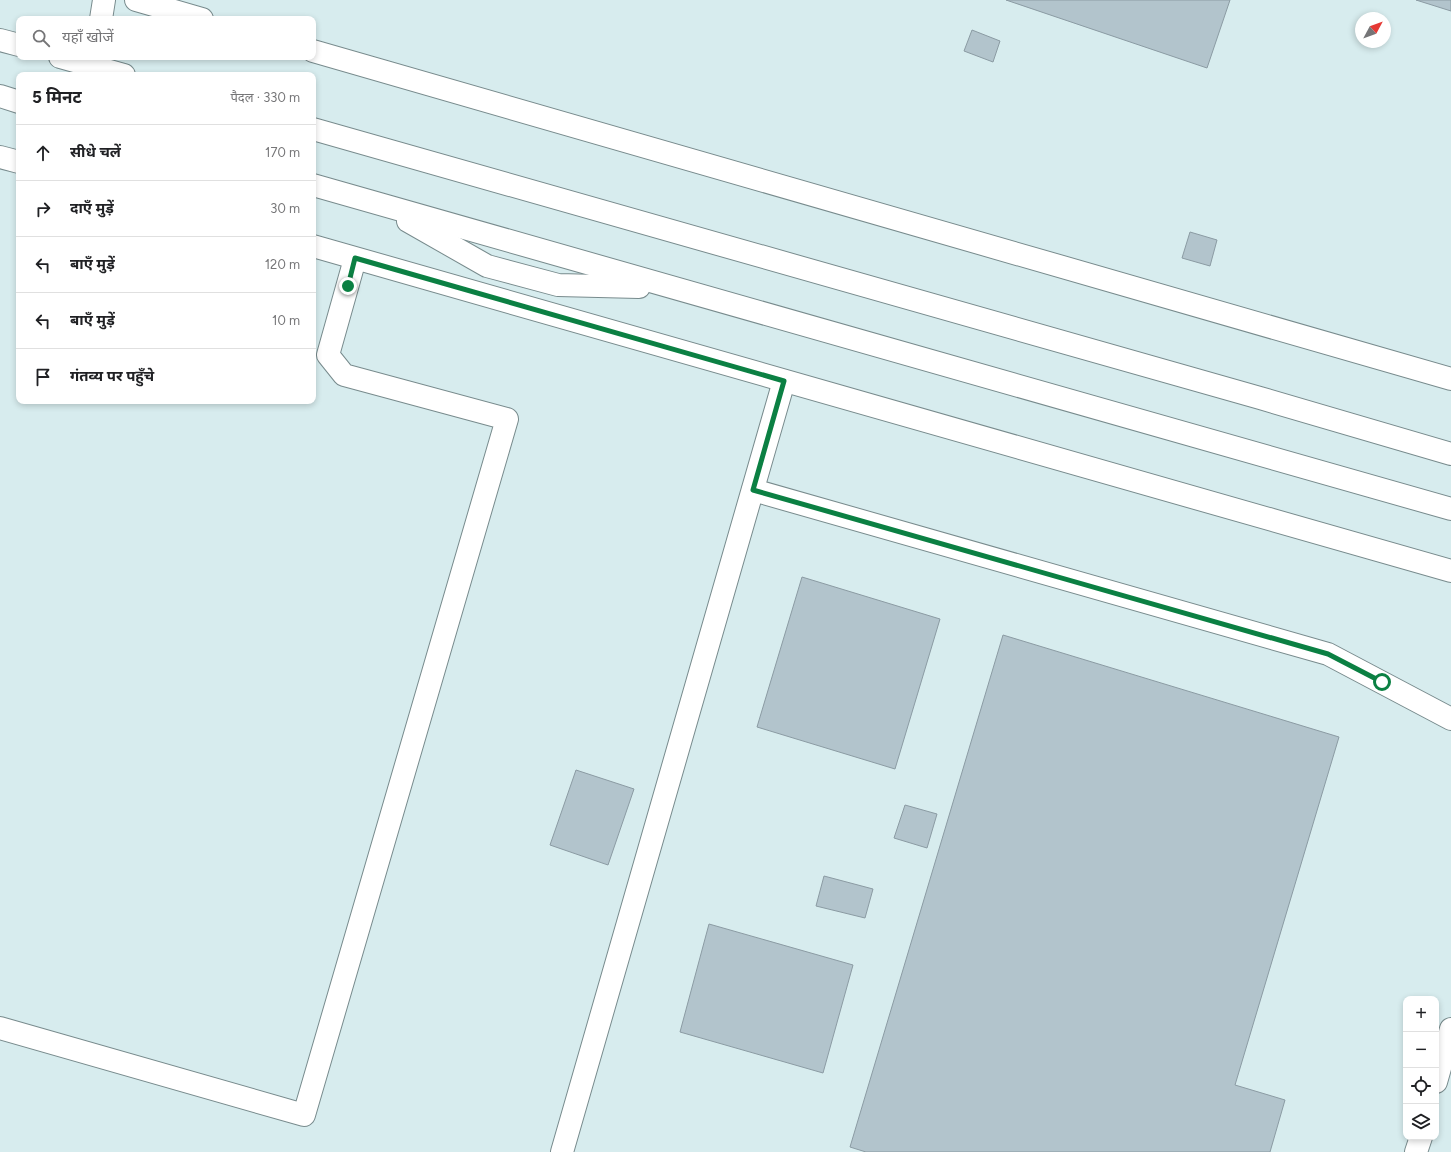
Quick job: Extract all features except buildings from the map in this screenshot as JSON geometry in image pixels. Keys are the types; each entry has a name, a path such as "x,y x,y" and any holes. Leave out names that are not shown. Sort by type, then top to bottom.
{"street":[{"path":"101,16 104,0"},
{"path":"136,0 192,16"},
{"path":"0,40 16,44"},
{"path":"316,52 1451,379"},
{"path":"71,60 113,72"},
{"path":"0,96 16,101"},
{"path":"316,130 1260,398 1451,454"},
{"path":"0,157 16,161"},
{"path":"316,187 1451,509"},
{"path":"377,204 487,266 558,285 669,287"},
{"path":"316,247 1451,571"},
{"path":"0,1028 304,1115 507,419 344,375 328,355 355,258"},
{"path":"562,1152 784,381"},
{"path":"753,490 1328,654 1451,719"},
{"path":"1439,1071 1451,1029"},
{"path":"1416,1152 1420,1140"}],"route":[{"path":"348,286 355,258 784,381 753,490 1328,654 1382,682"}]}
